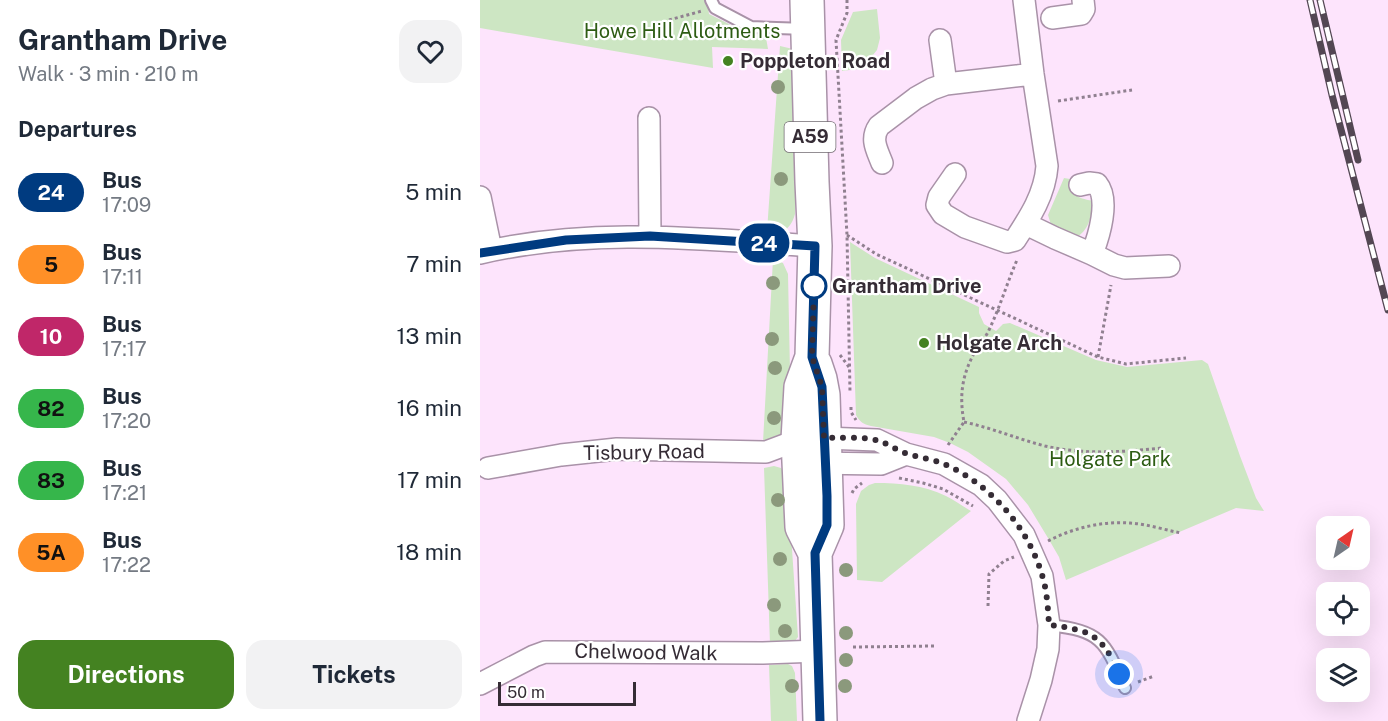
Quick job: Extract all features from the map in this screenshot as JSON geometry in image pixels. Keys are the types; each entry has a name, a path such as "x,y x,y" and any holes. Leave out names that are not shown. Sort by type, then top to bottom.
{"main road":[{"name":"A59","path":"810,8 815,246 812,357 822,387 812,451 827,525 815,553 820,721"}],"street":[{"path":"956,174 939,197 938,205 943,214 966,227 1006,242 1021,232 1047,178 1024,0"},
{"path":"1053,18 1081,14 1084,9 1083,0"},
{"path":"940,40 946,84"},
{"path":"882,164 874,141 875,132 879,126 916,98 946,84 1033,74"},
{"path":"649,118 650,236"},
{"path":"1080,185 1097,184 1103,198 1102,222 1092,254"},
{"path":"480,197 486,251 566,240 650,236 815,246"},
{"path":"1021,232 1054,238 1125,268 1169,266"},
{"path":"812,451 877,440 906,454 944,464 981,485 998,500 1024,535 1042,576 1049,625 1048,649 1028,721"},
{"name":"Tisbury Road","path":"488,468 561,454 617,449 812,451"},
{"name":"Chelwood Walk","path":"480,684 545,652 819,651"}],"lane":[{"path":"713,4 751,27 810,8"},
{"path":"1049,625 1075,628 1088,633 1104,644 1125,688"}],"path":[{"path":"848,0 847,12 836,40 847,236 850,368"},
{"path":"669,20 713,4"},
{"path":"1038,104 1132,90"},
{"path":"946,447 964,422 962,389 965,375 976,350 988,332 1025,244 1021,232"},
{"path":"847,236 876,255 1098,357 1126,364 1186,358"},
{"path":"1098,357 1114,265"},
{"path":"964,422 1046,446 1078,451 1114,453 1162,448"},
{"path":"895,478 943,489 976,508"},
{"path":"1046,542 1064,533 1095,525 1130,523 1181,533"},
{"path":"988,606 989,574 1004,561 1013,557"},
{"path":"853,647 935,646"}],"green space":[{"name":"Howe Hill Allotments","path":"480,0 707,0 709,14 743,31 765,32 768,49 712,47 713,68 480,28"},
{"path":"877,9 880,38 877,50 857,69 842,71 841,40 853,12"},
{"path":"780,46 793,49 799,125 795,214 789,226 778,234 767,231"},
{"path":"1064,178 1070,179 1072,189 1077,196 1095,201 1086,228 1074,239 1052,228 1048,215"},
{"name":"Holgate Park","path":"850,242 875,258 979,307 984,324 996,331 1003,324 1010,323 1096,360 1127,367 1202,360 1208,364 1256,498 1264,511 1236,508 1066,580 1059,557 1048,538 1028,505 1006,479 968,452 950,443 934,437 868,425 857,417"},
{"path":"773,259 783,263 788,274 791,421 780,440 763,442"},
{"path":"774,466 781,468 787,476 798,637 794,642 770,644 764,468"},
{"path":"875,483 902,484 929,489 971,511 882,582 857,580 856,504 861,491"},
{"path":"788,664 792,666 795,673 797,721 771,721 769,665"}],"railway":[{"path":"1310,0 1332,95 1388,310"},
{"path":"1320,0 1358,160"}],"bus line":[{"name":"24","path":"480,253 566,240 650,236 815,246 812,357 822,387 827,496 827,525 815,553 820,721"}],"place":[{"name":"Poppleton Road","path":"728,61"},
{"name":"Grantham Drive","path":"814,286"},
{"name":"Holgate Arch","path":"924,343"}],"route":[{"path":"814,286 812,357 822,387 824,438 877,440 906,454 944,464 981,485 998,500 1011,517 1033,553 1042,576 1049,625 1075,628 1088,633 1104,644 1119,674"}]}
